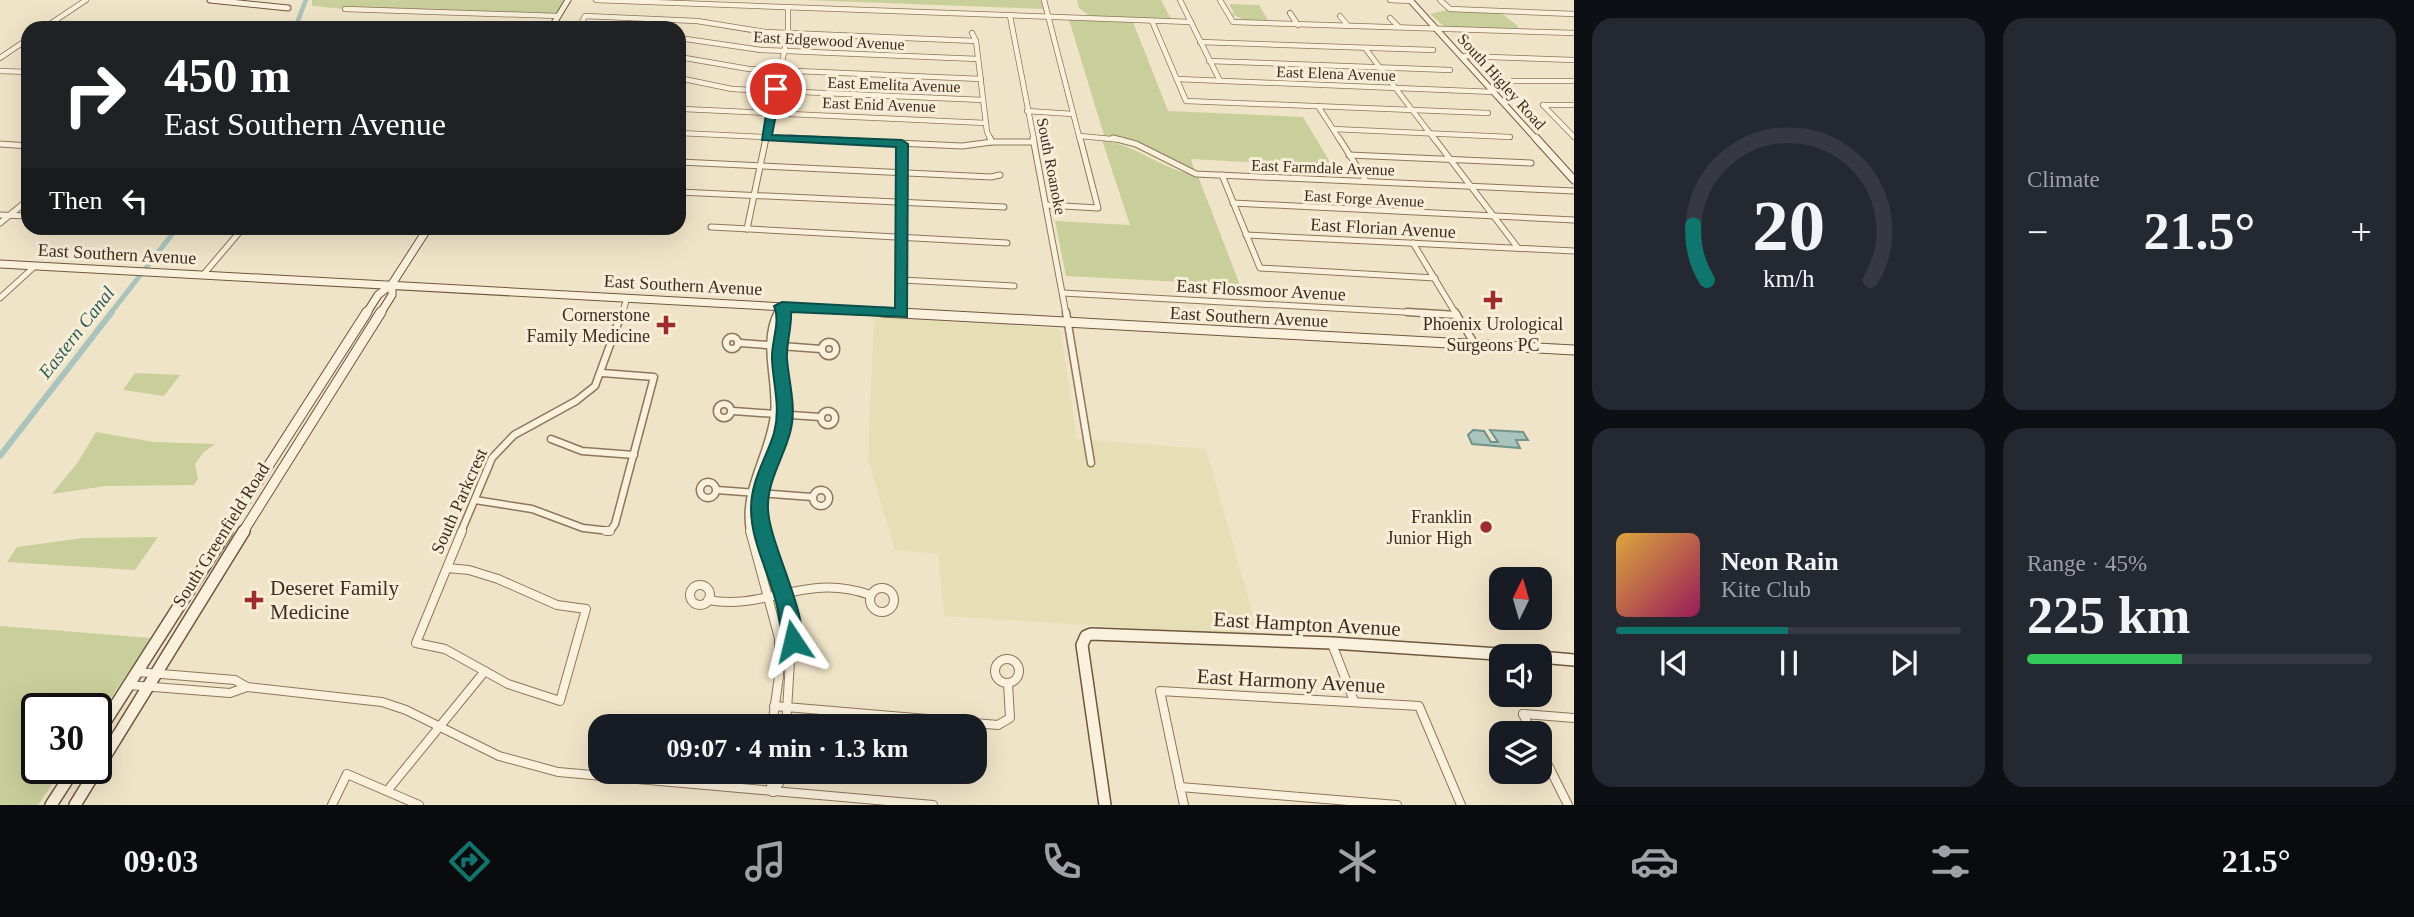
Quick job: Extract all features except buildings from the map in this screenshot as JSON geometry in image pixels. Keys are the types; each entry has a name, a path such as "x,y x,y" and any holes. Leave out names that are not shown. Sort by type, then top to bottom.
{"main road":[{"path":"209,0 288,8"},
{"path":"555,21 568,0"},
{"name":"South Higley Road","path":"1410,0 1574,180"},
{"path":"1561,166 1574,167"},
{"name":"South Greenfield Road","path":"112,710 378,295 392,284 424,235"},
{"name":"East Southern Avenue","path":"0,264 1574,350"},
{"name":"South Greenfield Road","path":"75,805 391,295 392,284"},
{"path":"334,387 331,382 347,354 345,347"},
{"path":"298,446 300,432 320,399 317,392"},
{"name":"East Hampton Avenue","path":"1105,805 1083,653 1086,636 1102,633 1332,643 1489,653"},
{"path":"1552,658 1574,660"},
{"path":"51,805 65,784"}],"street":[{"path":"55,21 86,0"},
{"path":"595,0 712,2 788,8 1191,22"},
{"path":"1044,0 1098,208 1046,205"},
{"path":"1180,0 1220,81"},
{"path":"1220,0 1233,22 1574,33"},
{"path":"1390,0 1410,0"},
{"path":"1440,0 1450,9 1574,14"},
{"path":"747,229 788,33 788,8"},
{"path":"345,9 558,16"},
{"path":"1290,13 1298,24"},
{"path":"582,21 585,16 696,21 756,31 976,41"},
{"name":"South Roanoke","path":"1010,16 1063,293 1091,463"},
{"path":"1340,16 1348,26"},
{"path":"1391,18 1399,27"},
{"path":"1152,21 1185,101 1488,113"},
{"path":"829,35 830,27"},
{"path":"877,29 877,37"},
{"path":"925,31 925,38"},
{"path":"972,33 976,41 986,123 992,142"},
{"name":"East Edgewood Avenue","path":"686,39 784,52 978,59"},
{"path":"1200,42 1433,50"},
{"path":"0,58 21,44"},
{"path":"1365,48 1518,248"},
{"path":"1461,56 1574,60"},
{"path":"686,58 736,68 981,79"},
{"path":"1209,61 1451,70"},
{"path":"0,71 21,72"},
{"name":"East Elena Avenue","path":"1177,79 1494,92"},
{"name":"East Emelita Avenue","path":"688,80 732,89 983,100"},
{"path":"1505,81 1574,82"},
{"path":"1566,81 1574,89"},
{"path":"1574,104 1543,105 1574,137"},
{"path":"1318,106 1366,181"},
{"name":"East Enid Avenue","path":"686,109 986,123"},
{"path":"1027,111 1073,114"},
{"path":"1334,130 1510,137"},
{"path":"686,134 962,146 992,142 1034,142"},
{"name":"East Farmdale Avenue","path":"1080,136 1113,138 1134,143 1178,169 1196,174 1574,191"},
{"path":"0,144 21,146"},
{"path":"902,144 902,313"},
{"path":"1349,155 1531,163"},
{"path":"686,162 991,177 1000,175"},
{"path":"1222,175 1261,268 1434,278"},
{"path":"686,192 1004,208"},
{"name":"East Forge Avenue","path":"1233,203 1574,220"},
{"path":"0,223 21,206"},
{"path":"0,215 21,216"},
{"path":"711,228 1007,243"},
{"path":"203,275 237,235"},
{"name":"East Florian Avenue","path":"1246,235 1574,251"},
{"path":"1413,243 1476,346"},
{"path":"0,298 35,266"},
{"path":"902,280 1014,286"},
{"name":"East Flossmoor Avenue","path":"1063,293 1457,315"},
{"name":"South Parkcrest","path":"485,671 445,649 416,643 492,458 514,435 587,394 602,373 627,298"},
{"path":"773,714 779,641 770,597 749,524 749,492 752,476 771,435 775,414 775,393 770,366 778,329 785,313 782,306"},
{"path":"740,343 821,349"},
{"path":"776,345 784,386 785,415 782,433 765,471 760,493 762,530 793,641 787,714"},
{"path":"475,500 532,509 583,528 610,531 634,455 654,377 602,373"},
{"path":"733,411 820,417"},
{"path":"551,439 582,451 634,455"},
{"path":"717,490 812,497"},
{"path":"387,791 485,671 526,692 560,701 586,609 557,605 498,579 469,570 447,568"},
{"path":"708,600 736,603 824,586 848,588 870,595"},
{"path":"1332,643 1354,701"},
{"path":"137,672 234,680 247,687 372,700 405,710 499,756 551,770 879,803 933,805"},
{"path":"774,706 998,725 1010,718 1008,683"},
{"path":"128,685 230,693 247,687"},
{"name":"East Harmony Avenue","path":"1180,787 1160,691 1419,706 1461,805"},
{"path":"1526,721 1523,714 1574,718"},
{"path":"1552,773 1568,805"},
{"path":"332,805 347,774 419,805"},
{"path":"771,784 773,792"},
{"path":"773,792 778,784"},
{"path":"1184,805 1180,787 1397,805"}],"shaded area":[{"path":"874,317 1055,328 1061,332 1077,439 1206,449 1259,636 944,616 938,554 895,550 868,459"}],"green space":[{"path":"312,0 568,0 558,16 345,9 312,6"},
{"path":"805,0 1041,0 1043,9"},
{"path":"1077,0 1161,0 1171,19 1090,16 1079,8"},
{"path":"1229,4 1259,5 1268,20 1247,21 1231,14 1234,13"},
{"path":"1447,10 1501,13 1518,26 1517,29 1445,27 1430,14"},
{"path":"1069,20 1133,22 1168,111 1303,117 1333,167 1191,159 1194,169 1185,168 1132,140 1104,135"},
{"path":"1102,140 1116,143 1172,168 1198,176 1240,285 1066,276 1055,221 1130,225"},
{"path":"135,373 180,375 164,396 123,390"},
{"path":"96,432 154,442 215,444 203,453 195,464 198,479 194,485 106,486 52,494 78,462"},
{"path":"158,537 135,570 7,562 17,547 83,538"},
{"path":"0,626 151,638 112,696 112,693 21,693 21,784 52,784 38,805 0,805"}],"water":[{"path":"1473,430 1484,431 1491,442 1498,442 1490,430 1523,432 1528,440 1516,440 1520,448 1472,444 1468,435"}],"waterway":[{"name":"Eastern Canal","path":"298,21 306,0"},
{"name":"Eastern Canal","path":"110,314 172,235"},
{"name":"Eastern Canal","path":"0,456 112,312"}],"place":[{"name":"Phoenix Urological Surgeons PC","path":"1493,300"},
{"name":"Cornerstone Family Medicine","path":"666,325"},
{"name":"Franklin Junior High","path":"1486,527"},
{"name":"Deseret Family Medicine","path":"254,600"}],"route":[{"path":"776,89 766,138 902,144 902,313 782,306 785,313 779,358 786,403 785,415 782,433 765,471 759,509 762,530 787,606 793,641"}]}
